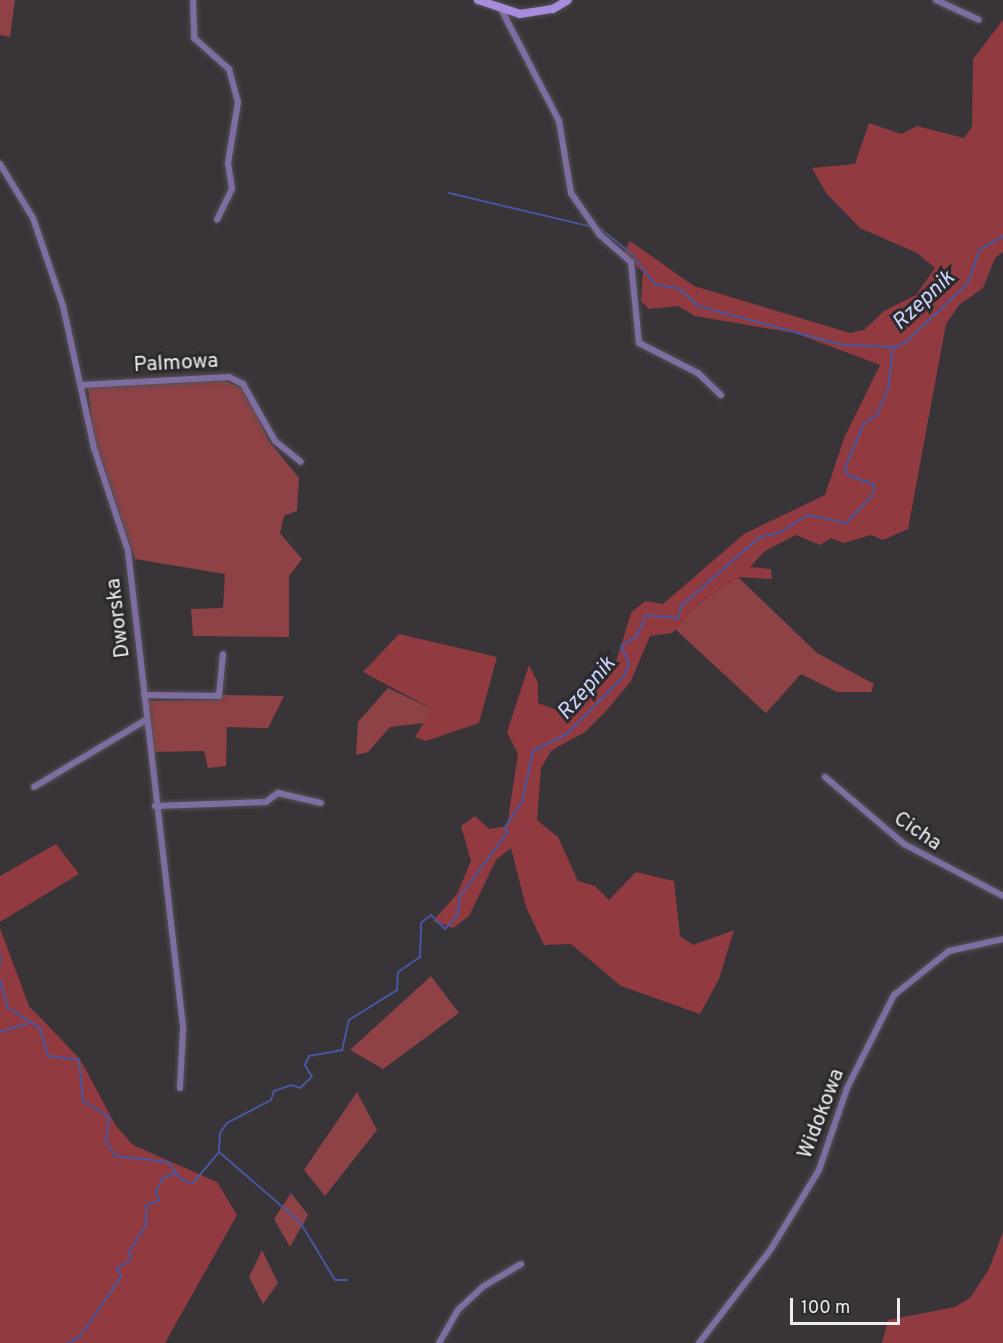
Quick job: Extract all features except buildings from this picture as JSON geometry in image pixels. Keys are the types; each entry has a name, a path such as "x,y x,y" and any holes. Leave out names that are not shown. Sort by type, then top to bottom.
{"street":[{"path":"193,0 194,39 229,69 238,102 228,163 232,189 217,220"},
{"path":"478,0 502,12 542,12 568,0"},
{"path":"936,0 979,20"},
{"path":"502,12 559,121 571,194 600,235 631,262 639,343 698,373 721,395"},
{"name":"Dworska","path":"0,164 33,218 63,306 94,448 128,551 154,806 183,1030 180,1088"},
{"name":"Palmowa","path":"81,385 229,377 243,384 275,441 301,462"},
{"path":"144,695 219,696 223,654"},
{"path":"34,787 146,720"},
{"name":"Cicha","path":"825,777 904,844 1003,896"},
{"path":"154,806 266,802 278,793 321,803"},
{"name":"Widokowa","path":"699,1343 771,1249 819,1170 847,1088 902,984 949,951 1003,939"},
{"path":"439,1343 458,1310 484,1286 521,1264"}],"shaded area":[{"path":"0,0 15,0 10,37 0,35"},
{"path":"1003,20 1003,252 995,258 983,288 959,305 946,324 908,529 883,540 871,535 844,543 831,538 820,545 796,535 765,551 750,567 771,569 772,579 738,577 702,601 672,633 650,636 631,681 585,732 552,750 541,768 537,820 558,837 578,881 595,886 609,900 636,872 674,881 680,936 693,945 734,930 719,979 700,1014 621,986 571,944 544,945 526,907 511,848 496,860 469,916 453,928 433,921 457,894 471,861 461,826 475,816 489,829 507,826 518,754 507,732 529,665 538,683 538,703 562,712 593,694 615,665 631,613 645,601 663,604 744,534 825,495 844,438 880,365 795,333 695,316 678,306 649,309 641,301 643,272 623,254 630,241 694,286 850,333 864,330 884,311 916,295 935,268 917,253 860,228 826,193 812,168 855,164 869,123 901,134 917,126 964,138 972,127 973,59"},
{"path":"223,380 246,390 268,440 299,478 297,511 284,516 280,533 302,559 289,576 289,637 193,636 191,609 223,608 225,574 135,559 93,434 88,387"},
{"path":"738,577 817,653 874,684 871,692 837,692 801,674 766,713 675,629 702,601"},
{"path":"399,634 497,657 479,723 426,741 415,737 432,709 363,672"},
{"path":"388,688 432,709 424,723 390,727 368,752 356,755 358,722"},
{"path":"223,695 284,696 268,728 227,727 226,766 208,768 204,751 153,752 147,701 219,700"},
{"path":"56,844 79,874 0,922 0,876"},
{"path":"0,928 29,1006 80,1059 116,1126 133,1145 217,1182 237,1215 165,1343 0,1343"},
{"path":"431,976 459,1013 383,1069 350,1050"},
{"path":"357,1092 377,1130 325,1196 304,1170"},
{"path":"291,1193 308,1215 290,1247 274,1219"},
{"path":"1003,1232 1003,1343 882,1343 888,1320 955,1307 970,1298 989,1269"},
{"path":"262,1250 278,1283 263,1304 249,1277"}],"waterway":[{"path":"449,193 589,226"},
{"path":"598,227 632,254 655,284 680,289 698,306 843,345 892,347"},
{"name":"Rzepnik","path":"0,980 8,1008 40,1028 48,1056 79,1060 83,1101 109,1117 106,1141 115,1156 168,1162 182,1180 193,1183 219,1152 220,1133 227,1123 271,1100 274,1091 291,1085 300,1088 312,1077 305,1065 309,1056 342,1050 349,1020 397,990 398,972 420,957 421,923 431,915 445,929 457,916 460,896 507,833 505,827 522,802 533,751 567,734 624,676 629,663 621,646 637,636 646,615 678,618 682,605 760,537 779,533 808,515 846,523 872,496 875,485 847,475 845,468 864,423 877,415 888,389 893,347 905,343 968,283 980,249 1003,236"},
{"name":"Rzepnik","path":"0,953 0,966"},
{"path":"0,1032 27,1024"},
{"path":"219,1152 300,1222 335,1280 347,1280"},
{"path":"68,1343 80,1336 121,1277 117,1268 131,1260 129,1253 146,1225 146,1205 159,1201 156,1190 164,1177 176,1173"}]}
